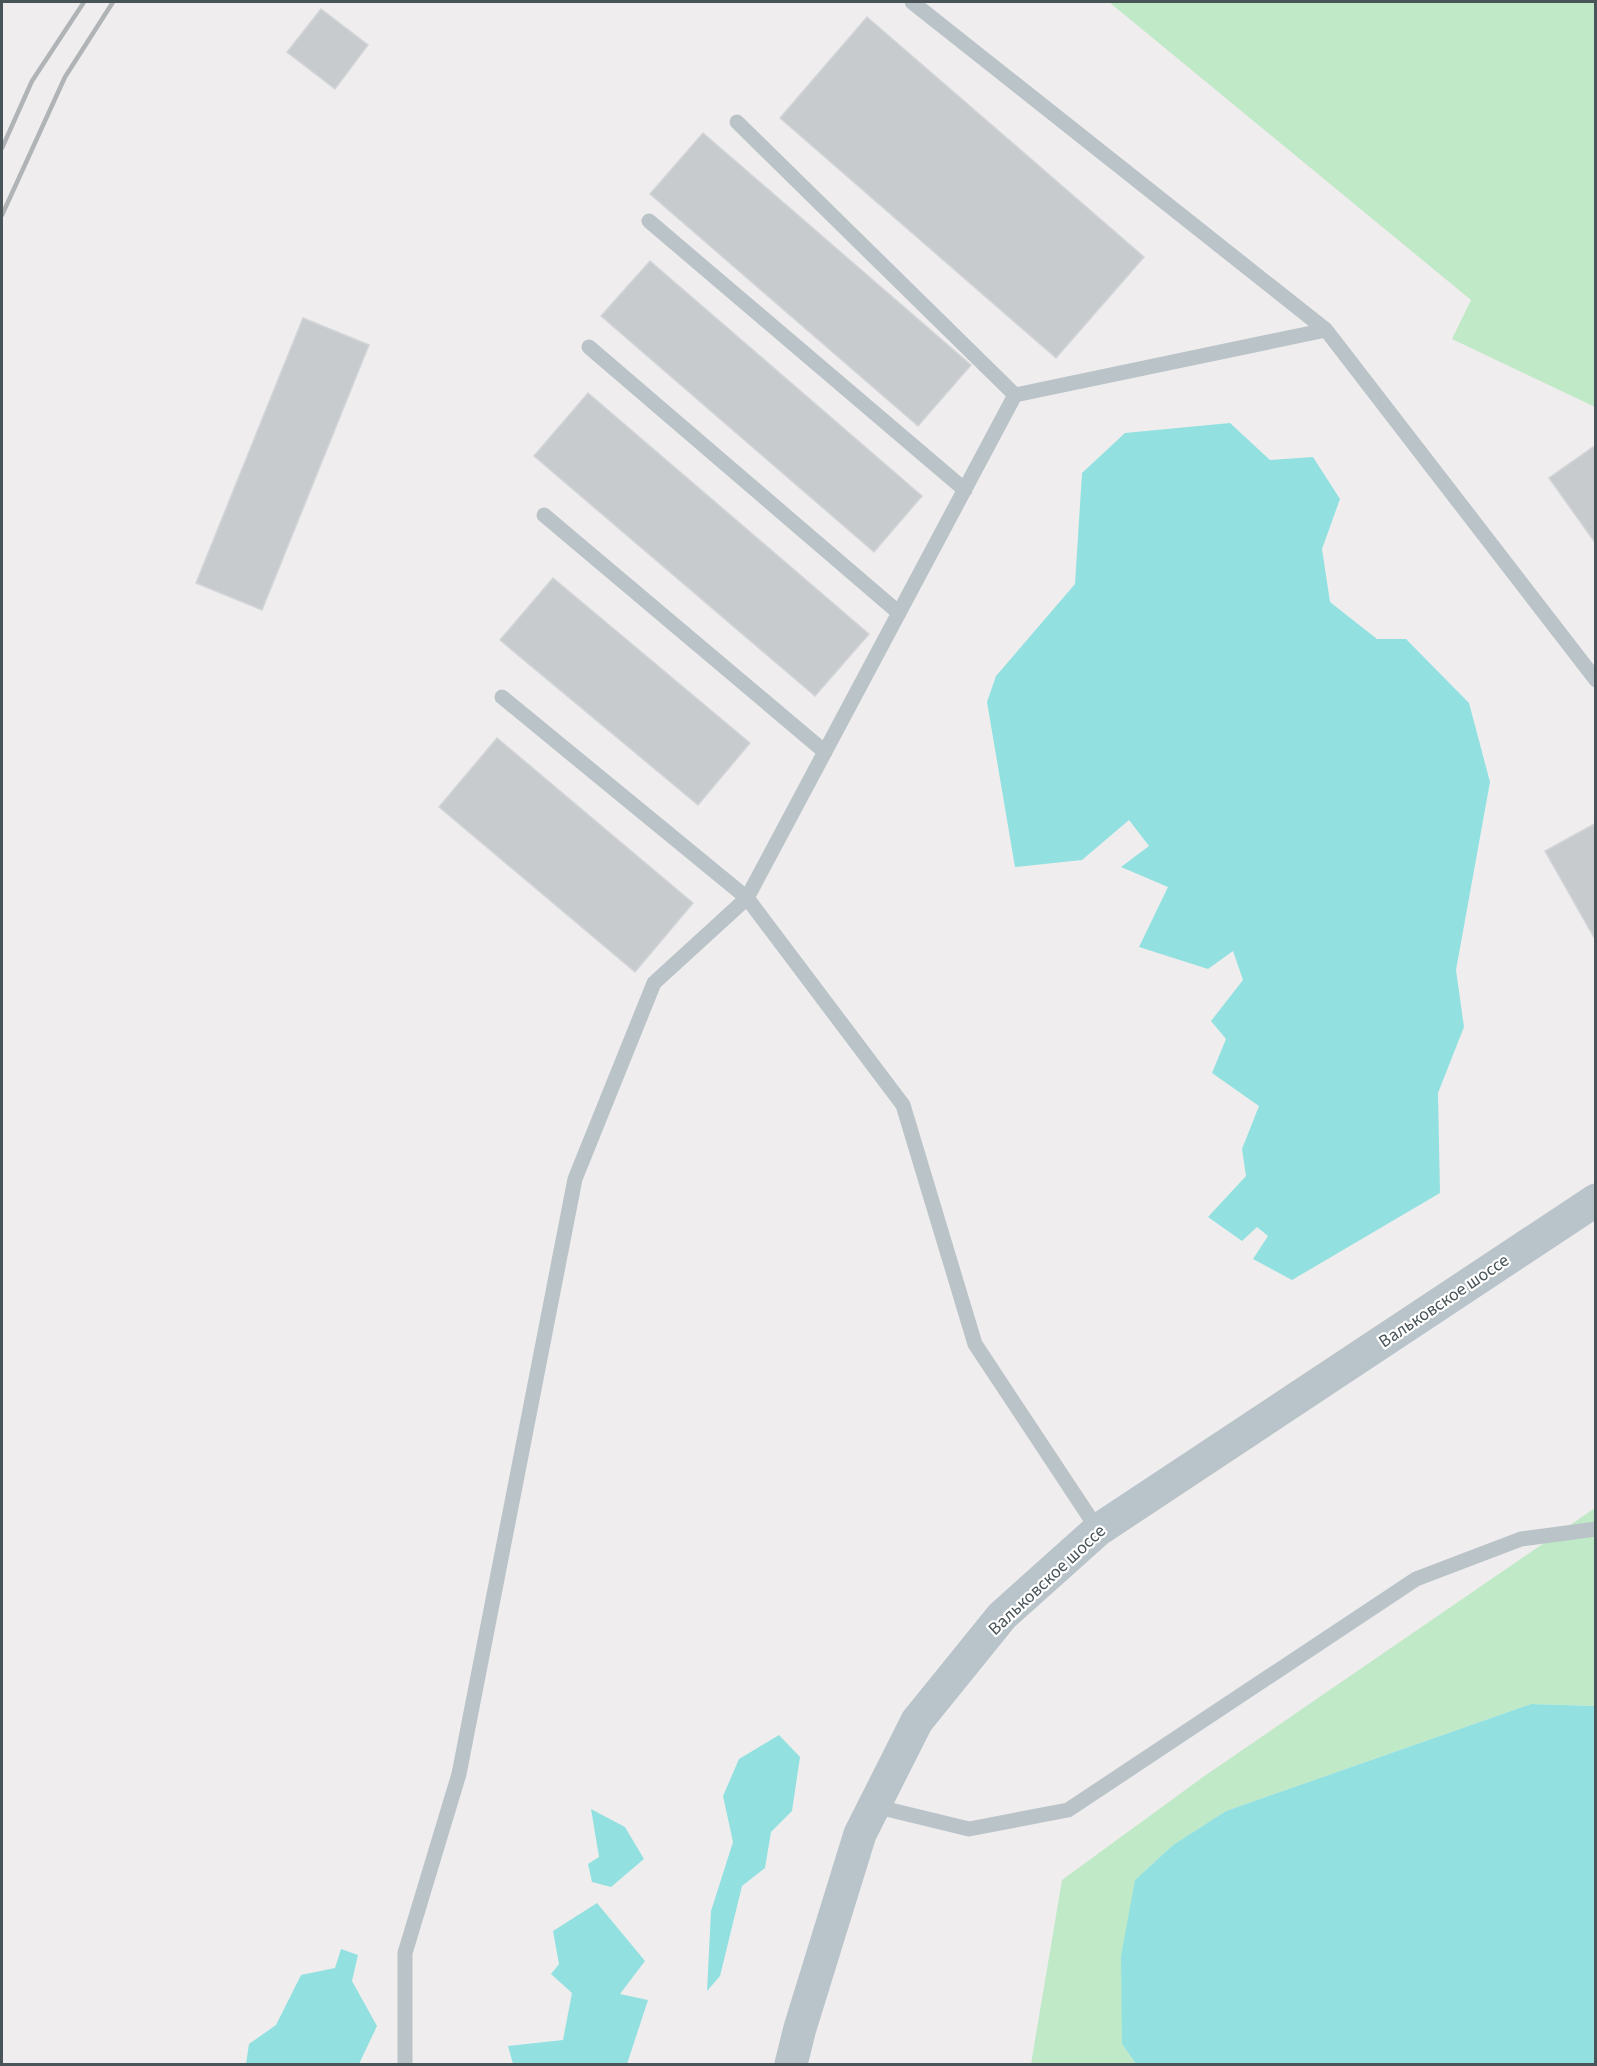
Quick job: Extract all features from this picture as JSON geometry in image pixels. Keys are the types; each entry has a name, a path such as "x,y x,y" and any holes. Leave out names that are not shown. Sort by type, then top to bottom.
{"main road":[{"name":"Вальковское шоссе","path":"791,2064 860,1834 917,1721 1002,1616 1098,1530 1596,1200"}],"lane":[{"path":"912,2 1326,330 1596,680"},
{"path":"737,122 1015,395"},
{"path":"649,221 965,490"},
{"path":"1015,395 1326,330"},
{"path":"589,347 899,613"},
{"path":"405,2064 405,1953 459,1774 575,1179 654,983 747,898 1015,395"},
{"path":"544,515 825,752"},
{"path":"502,697 747,898 903,1105 975,1344 1098,1530"},
{"path":"874,1806 969,1829 1068,1810 1416,1579 1521,1539 1596,1528"}],"green space":[{"path":"1109,2 1595,2 1595,407 1452,339 1471,300"},
{"path":"1595,1508 1595,1706 1531,1704 1226,1811 1173,1845 1135,1880 1122,2044 1136,2064 1031,2064 1062,1880 1203,1777"}],"water":[{"path":"1230,423 1270,460 1313,457 1340,499 1322,549 1330,602 1377,639 1406,639 1469,703 1490,782 1456,970 1464,1027 1438,1093 1440,1193 1292,1280 1253,1259 1268,1236 1257,1227 1242,1241 1208,1217 1246,1176 1242,1149 1259,1106 1212,1073 1226,1039 1211,1021 1243,980 1233,951 1208,969 1139,947 1168,887 1121,867 1149,846 1129,820 1082,860 1015,867 987,702 996,676 1075,584 1082,473 1125,433"},
{"path":"1531,1704 1595,1706 1595,2064 1136,2064 1122,2044 1121,1956 1135,1880 1173,1845 1226,1811"},
{"path":"779,1735 800,1757 792,1811 771,1832 765,1868 742,1886 720,1976 707,1991 711,1911 733,1842 723,1796 739,1759"},
{"path":"591,1809 625,1827 644,1859 611,1887 592,1882 588,1864 599,1857"},
{"path":"597,1903 645,1961 620,1994 648,2000 627,2064 513,2064 508,2046 563,2040 572,1993 551,1974 559,1964 553,1931"},
{"path":"341,1949 358,1955 352,1981 377,2026 359,2064 246,2064 249,2044 276,2025 301,1975 335,1968"}],"building":[{"path":"321,9 368,45 335,89 287,52"},
{"path":"867,17 1144,257 1056,358 780,118"},
{"path":"703,133 971,365 918,426 650,194"},
{"path":"650,261 922,496 874,552 601,316"},
{"path":"303,318 369,345 262,610 196,583"},
{"path":"588,393 869,634 815,696 534,456"},
{"path":"1596,445 1596,544 1549,478"},
{"path":"553,578 750,743 698,805 500,640"},
{"path":"497,738 693,903 635,972 439,807"},
{"path":"1596,823 1596,941 1545,851"}],"railway":[{"path":"2,148 32,81 84,2"},
{"path":"2,215 65,77 113,2"}]}
